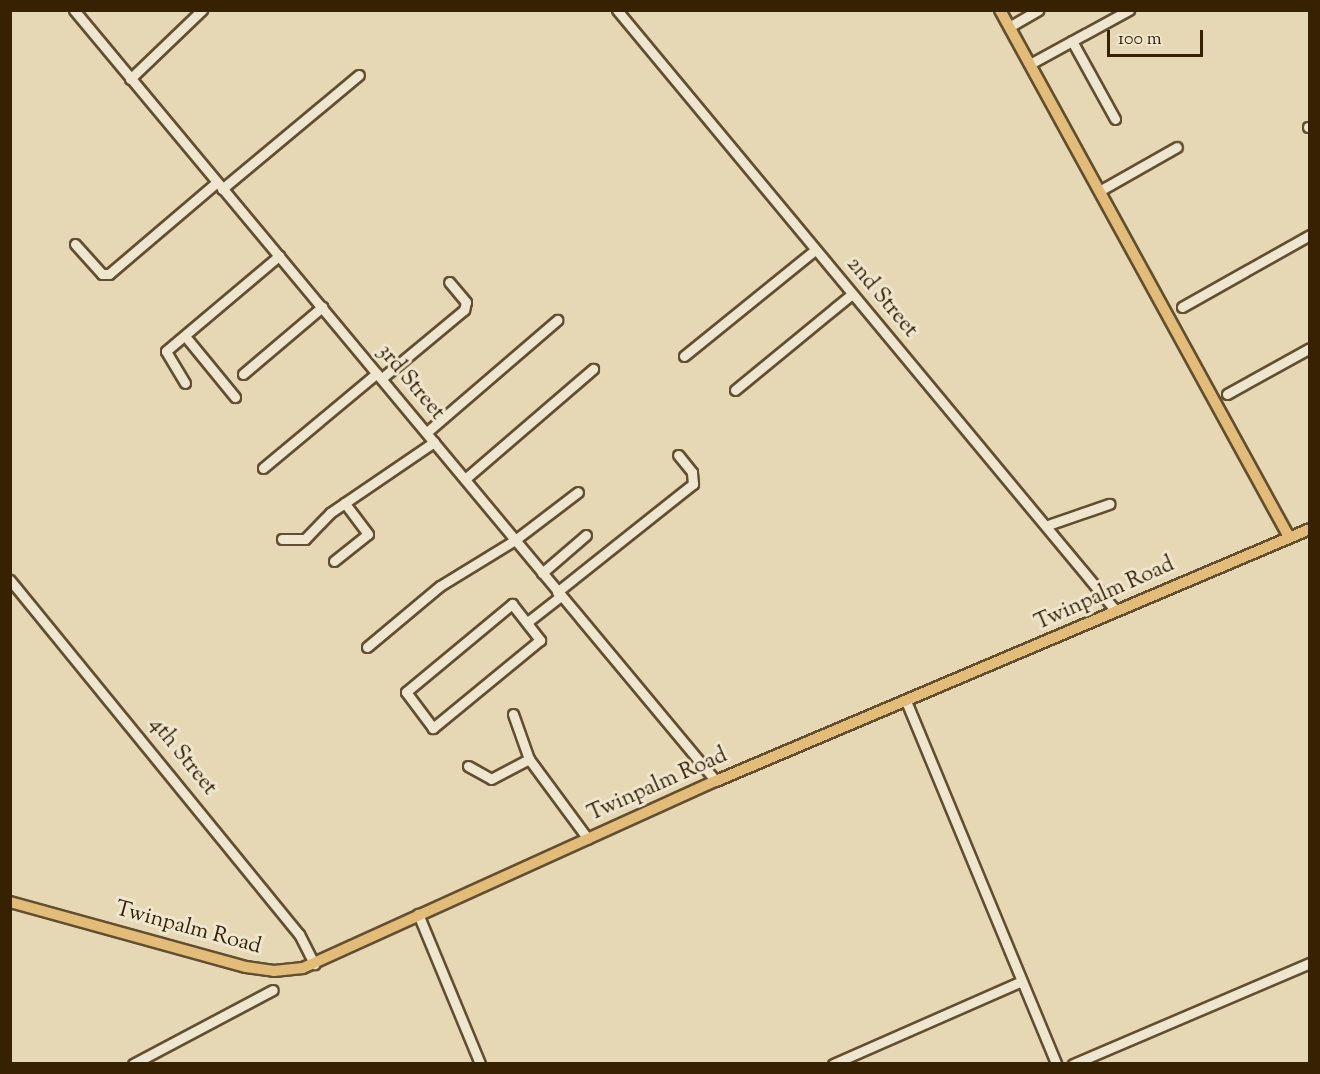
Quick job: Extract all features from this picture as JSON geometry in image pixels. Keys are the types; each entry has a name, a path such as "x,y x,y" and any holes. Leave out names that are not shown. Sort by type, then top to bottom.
{"main road":[{"path":"1000,10 1101,190 1289,537"},
{"name":"Twinpalm Road","path":"10,902 246,967 274,971 314,964 418,914 716,781 1310,528"}],"street":[{"name":"3rd Street","path":"74,10 716,781"},
{"path":"130,80 202,10"},
{"name":"2nd Street","path":"617,10 815,250 1048,525 1116,611"},
{"path":"1009,27 1038,10"},
{"path":"1030,64 1129,10"},
{"path":"1072,41 1114,119"},
{"path":"75,244 102,274 109,274 359,75"},
{"path":"1101,190 1177,147"},
{"path":"1182,307 1310,235"},
{"path":"684,356 815,250"},
{"path":"185,383 165,353 279,256"},
{"path":"263,468 464,310 466,302 449,282"},
{"path":"735,390 852,294"},
{"path":"243,374 322,307"},
{"path":"427,432 556,320"},
{"path":"185,336 235,397"},
{"path":"1227,394 1310,348"},
{"path":"465,479 592,369"},
{"path":"282,539 304,539 345,503 434,442"},
{"path":"530,620 693,484 692,472 678,455"},
{"path":"367,646 440,586 515,540 578,492"},
{"path":"334,561 368,534 345,503"},
{"path":"1048,525 1109,504"},
{"path":"542,573 586,535"},
{"name":"4th Street","path":"10,580 299,934 314,964"},
{"path":"509,604 530,620 540,640 437,727 430,725 406,695 408,689 509,604"},
{"path":"906,701 1056,1064"},
{"path":"513,714 529,759 588,839"},
{"path":"468,766 491,779 529,759"},
{"path":"418,914 480,1064"},
{"path":"1073,1064 1310,963"},
{"path":"833,1064 1022,981"},
{"path":"133,1064 273,990"}]}
